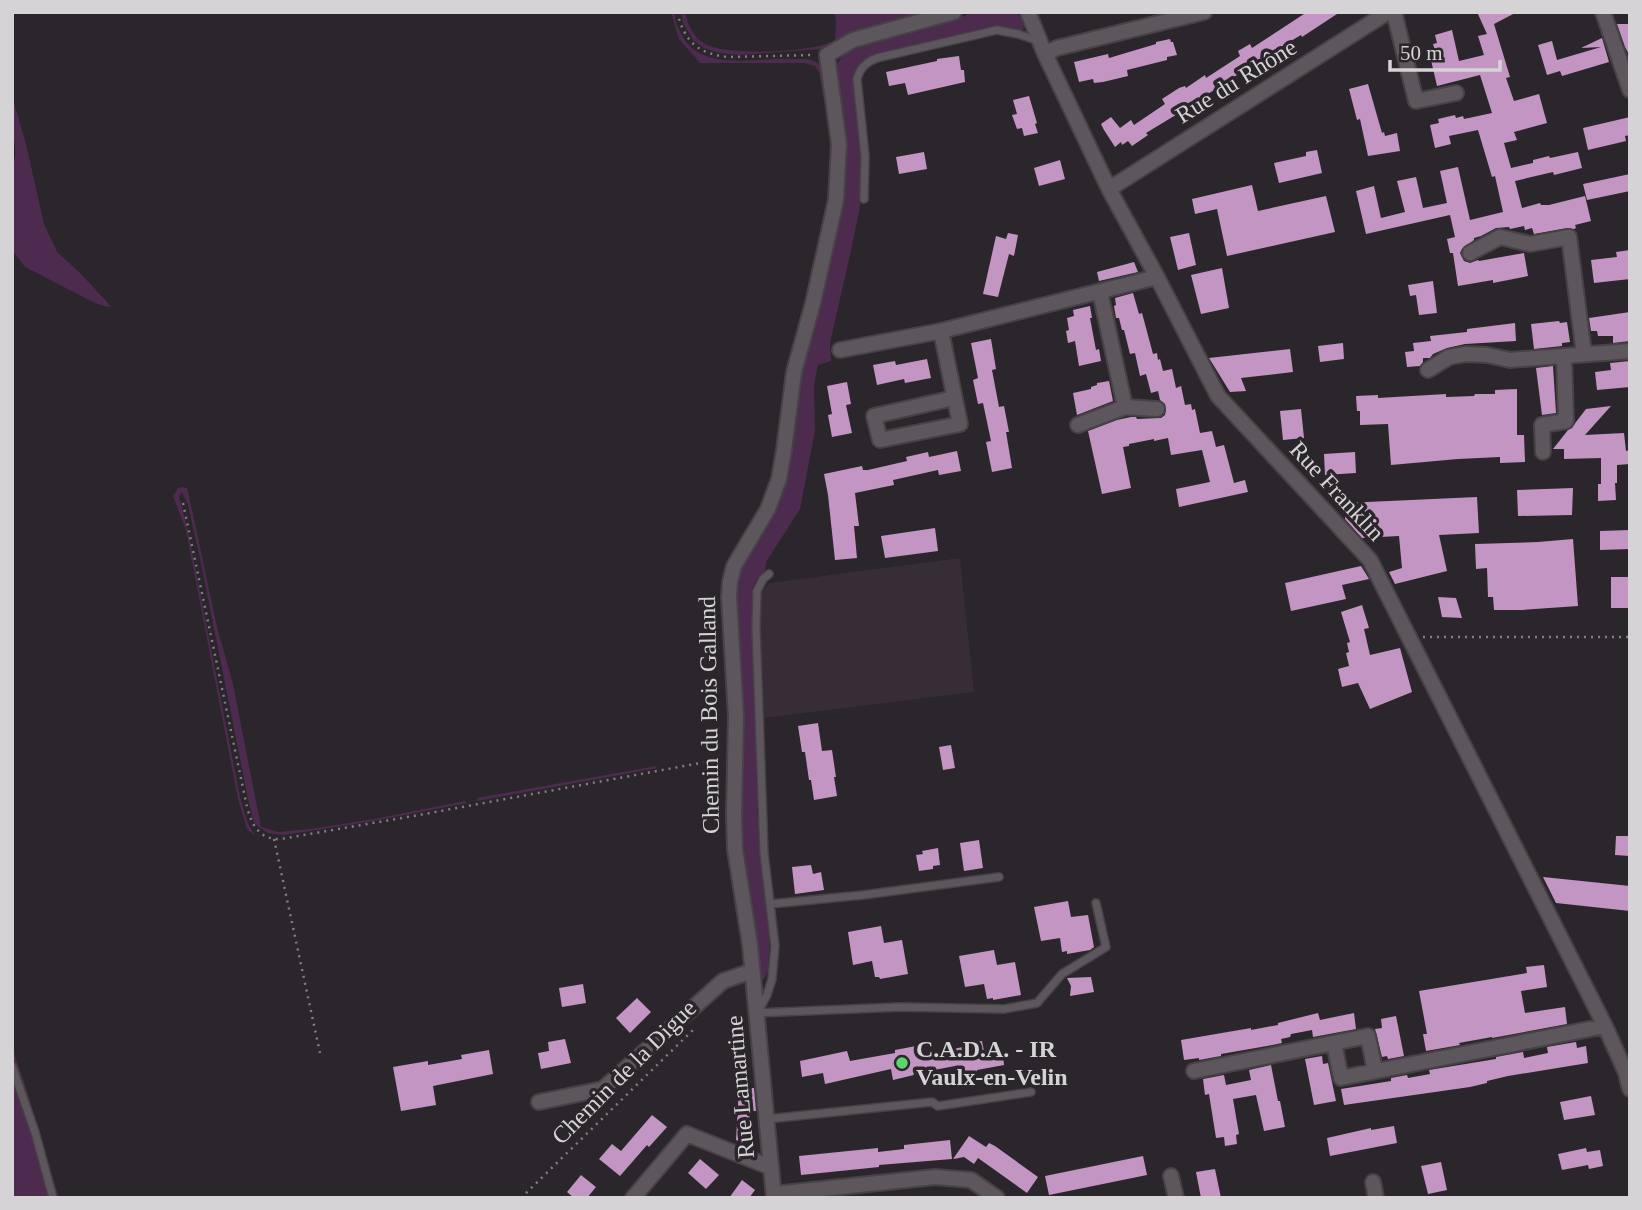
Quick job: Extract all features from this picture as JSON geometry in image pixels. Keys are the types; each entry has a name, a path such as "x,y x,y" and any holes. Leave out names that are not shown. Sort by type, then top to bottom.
{"street":[{"path":"827,55 853,40 954,12"},
{"name":"Rue Franklin","path":"1028,12 1042,48 1109,189 1218,396 1370,560 1605,1026 1626,1073 1630,1089"},
{"path":"1042,48 1057,48 1204,12"},
{"name":"Rue du Rhône","path":"1109,189 1388,12"},
{"path":"1394,12 1416,101 1456,93"},
{"path":"1603,12 1630,90"},
{"name":"Chemin du Bois Galland","path":"752,971 734,832 736,716 730,582 734,566 768,509 779,479 794,372 821,272 836,200 839,144 827,55"},
{"path":"1470,253 1500,237 1530,244 1569,237 1584,355"},
{"path":"840,350 941,331 1157,277"},
{"path":"1100,292 1125,407"},
{"path":"941,331 960,424 880,440 874,416 954,398"},
{"path":"1428,370 1448,357 1466,354 1510,360 1630,351"},
{"path":"1543,452 1542,425 1566,421 1564,356"},
{"path":"1078,425 1125,407 1157,409"},
{"path":"539,1102 603,1089 723,981 752,971"},
{"name":"Rue Lamartine","path":"752,971 774,1196"},
{"path":"1334,1043 1341,1078 1605,1026"},
{"path":"1194,1071 1367,1036 1375,1071"},
{"path":"632,1198 687,1134 770,1167"},
{"path":"1171,1176 1176,1198"},
{"path":"774,1196 935,1177 971,1180 997,1198"},
{"path":"1373,1182 1376,1198"}],"lane":[{"path":"864,199 865,156 858,79 860,70 866,63 877,58 997,30 1018,34 1042,48"},
{"path":"757,1013 772,979 775,946 762,826 755,611 757,591 769,574"},
{"path":"770,904 999,877"},
{"path":"757,1013 900,1007 1004,1009 1037,1003 1062,974 1106,947 1096,903"},
{"path":"12,1066 35,1132 53,1198"},
{"path":"766,1119 932,1102 938,1106 1031,1092"}],"path":[{"path":"677,12 688,38 696,47 714,56 827,55"},
{"path":"183,503 250,818 262,836 274,839 347,828 736,757"},
{"path":"1409,637 1630,637"},
{"path":"274,839 320,1053"},
{"name":"Chemin de la Digue","path":"521,1198 693,1030"}],"shaded area":[{"path":"671,12 674,12 680,33 691,47 705,55 721,60 739,61 806,59 818,64 823,70 833,131 832,156 827,114 819,72 815,66 804,63 700,63 679,39"},
{"path":"681,12 685,12 697,38 705,44 731,50 770,51 809,48 835,40 835,12 940,12 823,49 739,55 719,53 694,41 683,23"},
{"path":"975,12 1016,12 1022,19 1024,29 1020,32 1006,27 995,27 905,47 864,60 854,74 860,149 860,207 830,343 831,361 818,365 814,385 815,431 800,509 752,589 758,831 770,936 768,970 761,980 742,863 734,586 741,565 775,508 798,370 840,205 837,66 845,53 858,45 937,25"},
{"path":"12,96 44,224 57,252 107,302 110,306 108,307 25,267 12,250 12,166 15,151"},
{"path":"178,488 187,488 217,627 233,684 261,827 278,832 310,829 465,801 467,803 284,835 268,833 254,822 201,563 188,505 182,492 179,496 188,532 240,797 248,824 256,837 247,829 238,799 186,530 173,496"},
{"path":"960,558 974,692 763,718 759,596 769,583"},
{"path":"656,766 657,768 477,801 477,798"},
{"path":"12,1047 26,1088 59,1198 12,1198"}],"building":[{"path":"1307,12 1340,12 1266,56 1268,59 1245,74 1243,71 1185,112 1184,110 1146,133 1148,135 1132,146 1128,141 1115,147 1104,130 1101,124 1111,117 1120,128 1131,120 1134,125 1165,104 1162,99 1205,75 1206,78 1240,56 1238,51 1250,44 1252,48"},
{"path":"1477,12 1517,12 1494,24 1510,77 1506,78 1514,101 1539,94 1547,123 1514,132 1517,140 1504,143 1511,168 1549,156 1550,158 1578,152 1582,168 1515,181 1522,208 1540,203 1549,205 1585,196 1591,221 1575,225 1574,229 1534,234 1532,228 1525,230 1524,226 1496,228 1474,238 1460,253 1464,261 1470,263 1524,253 1528,276 1458,286 1453,253 1450,253 1447,239 1455,237 1450,215 1366,234 1356,191 1374,186 1381,218 1405,212 1397,181 1416,177 1423,208 1447,203 1440,171 1458,167 1470,220 1503,212 1495,176 1492,177 1478,130 1449,136 1451,144 1435,148 1430,125 1439,123 1438,119 1455,115 1456,118 1463,116 1464,119 1492,113 1480,75 1437,86 1431,60 1437,58 1433,44 1437,43 1435,35 1452,30 1459,61 1484,55 1478,36 1487,34"},
{"path":"1617,24 1630,24 1630,56 1625,47"},
{"path":"1602,38 1609,62 1562,76 1560,71 1547,75 1538,45 1552,41 1557,60 1601,47 1581,48"},
{"path":"1170,39 1177,55 1167,57 1167,60 1127,70 1128,76 1103,82 1094,83 1093,79 1079,82 1074,62 1108,54 1109,58"},
{"path":"959,56 965,82 908,95 905,83 889,86 886,72"},
{"path":"1368,84 1382,133 1384,132 1385,136 1397,133 1400,151 1368,156 1360,119 1357,120 1349,89"},
{"path":"1029,96 1038,133 1024,136 1022,128 1017,129 1012,115 1017,114 1013,100"},
{"path":"1630,117 1630,135 1625,136 1626,141 1588,150 1583,128"},
{"path":"1317,150 1322,173 1279,183 1274,163 1306,156 1306,152"},
{"path":"924,152 927,169 899,174 896,157"},
{"path":"1060,160 1065,179 1039,186 1034,168"},
{"path":"1630,174 1630,191 1587,200 1583,184"},
{"path":"1252,185 1258,211 1326,196 1335,232 1227,256 1217,209 1195,214 1192,199"},
{"path":"1008,233 1018,235 1014,256 1009,254 998,297 983,294 996,236 1006,239"},
{"path":"1189,233 1196,265 1178,270 1170,237"},
{"path":"1630,250 1630,279 1594,283 1591,260 1617,257 1616,252"},
{"path":"1134,262 1138,272 1099,281 1097,272"},
{"path":"1222,268 1229,308 1201,314 1191,275"},
{"path":"1433,281 1437,313 1419,315 1416,295 1410,296 1408,285"},
{"path":"1133,293 1139,314 1142,313 1153,354 1157,353 1163,371 1172,369 1176,388 1181,386 1185,405 1191,404 1192,410 1195,409 1200,433 1212,431 1216,447 1224,445 1234,483 1245,480 1248,492 1179,507 1176,489 1210,482 1202,450 1171,455 1168,438 1123,447 1131,488 1102,494 1088,431 1131,417 1161,418 1166,410 1158,391 1151,393 1146,374 1140,376 1135,353 1130,354 1124,330 1119,318 1116,318 1115,298"},
{"path":"1090,306 1096,350 1099,349 1101,361 1079,366 1075,341 1068,343 1067,318 1074,316 1073,310"},
{"path":"1630,312 1630,341 1613,343 1613,336 1598,336 1597,331 1591,331 1589,318"},
{"path":"1567,322 1570,342 1562,343 1562,346 1534,349 1531,324"},
{"path":"1515,323 1516,341 1465,344 1447,348 1430,358 1423,358 1420,366 1407,367 1405,352 1414,351 1413,343 1431,341 1430,336"},
{"path":"991,339 996,369 992,370 999,407 1004,406 1012,468 992,472 986,442 991,441 983,403 978,404 973,380 978,378 971,343"},
{"path":"1343,343 1344,359 1320,362 1318,346"},
{"path":"1290,349 1293,372 1241,378 1246,391 1230,392 1209,358"},
{"path":"927,359 931,378 905,383 904,379 877,385 873,365 895,361 896,365"},
{"path":"1630,361 1630,387 1597,390 1595,372 1611,370 1610,363"},
{"path":"1553,366 1556,413 1542,415 1536,368"},
{"path":"1109,381 1113,401 1077,415 1073,393"},
{"path":"847,382 851,404 846,405 852,433 832,437 828,415 832,414 827,386"},
{"path":"1517,389 1517,435 1524,435 1525,462 1500,463 1500,457 1391,465 1388,424 1360,425 1360,411 1357,411 1356,396 1474,396 1495,394 1495,390"},
{"path":"1611,406 1585,435 1624,433 1626,451 1630,450 1630,464 1617,465 1616,500 1598,501 1601,458 1564,459 1564,449 1553,449 1586,409"},
{"path":"1301,409 1304,438 1283,440 1280,411"},
{"path":"957,451 961,471 939,475 938,470 893,480 894,485 855,493 859,526 854,526 857,558 835,560 824,474 862,466 863,470 868,470 907,461 906,457 928,452 929,457"},
{"path":"1355,452 1356,473 1325,475 1324,454"},
{"path":"1573,488 1572,515 1518,516 1517,490"},
{"path":"1477,497 1479,533 1439,535 1447,571 1395,584 1389,572 1402,568 1399,536 1362,538 1345,519 1345,503"},
{"path":"935,528 938,551 885,558 881,536"},
{"path":"1630,530 1630,549 1600,550 1600,531"},
{"path":"1573,539 1578,606 1494,610 1493,597 1488,597 1487,568 1476,569 1475,544"},
{"path":"1361,566 1369,579 1342,585 1346,599 1291,611 1285,583"},
{"path":"1611,577 1630,577 1630,608 1611,608"},
{"path":"1438,597 1456,598 1462,618 1442,617"},
{"path":"1362,605 1369,628 1364,629 1370,655 1400,648 1412,692 1370,709 1358,683 1342,687 1338,669 1349,666 1346,653 1349,652 1347,643 1350,642 1341,612"},
{"path":"818,723 822,751 832,750 837,796 814,800 798,726"},
{"path":"951,745 955,768 943,770 939,747"},
{"path":"1616,836 1630,836 1630,856 1615,855"},
{"path":"979,840 983,868 964,871 960,843"},
{"path":"938,848 940,865 919,871 916,855"},
{"path":"811,865 813,874 821,872 824,890 795,894 792,867"},
{"path":"1543,877 1630,886 1630,911 1556,903"},
{"path":"1068,901 1071,917 1088,915 1094,947 1090,950 1067,954 1067,951 1062,952 1060,938 1041,941 1034,907"},
{"path":"881,926 884,943 902,940 908,974 880,979 875,977 872,961 853,965 848,932"},
{"path":"994,950 997,965 1015,962 1021,995 993,1000 987,999 984,984 965,987 959,956"},
{"path":"1544,965 1547,987 1521,991 1525,1013 1565,1007 1567,1024 1426,1051 1423,1034 1427,1034 1419,991 1527,973 1526,967"},
{"path":"1091,977 1094,992 1070,996 1071,986 1067,978"},
{"path":"583,984 586,1003 562,1007 559,988"},
{"path":"637,998 651,1012 630,1033 616,1018"},
{"path":"1318,1013 1320,1020 1354,1013 1356,1029 1313,1037 1312,1030 1291,1034 1290,1037 1281,1039 1282,1043 1199,1060 1184,1060 1181,1040 1278,1025"},
{"path":"1396,1016 1404,1056 1388,1059 1387,1056 1382,1057 1375,1029 1382,1028 1381,1019"},
{"path":"565,1039 571,1063 541,1069 538,1053 549,1051 548,1042"},
{"name":"C.A.D.A. - IR Vaulx-en-Velin","path":"982,1041 984,1051 1002,1047 1004,1065 956,1076 955,1066 893,1080 891,1069 825,1084 823,1073 802,1077 800,1061 847,1051 850,1061 895,1053 895,1050 916,1046 918,1056"},
{"path":"1576,1042 1577,1048 1586,1046 1588,1063 1508,1076 1470,1087 1344,1105 1341,1089 1391,1081 1391,1078 1407,1075 1408,1078 1430,1074 1429,1070 1523,1052 1524,1058 1548,1053 1547,1047"},
{"path":"489,1050 493,1074 433,1086 436,1105 401,1111 393,1067 462,1059 461,1055"},
{"path":"1322,1056 1323,1064 1328,1063 1336,1101 1314,1105 1305,1059"},
{"path":"1271,1065 1285,1127 1264,1131 1256,1095 1233,1099 1239,1134 1236,1135 1237,1144 1225,1146 1224,1137 1216,1138 1209,1094 1205,1095 1203,1079 1224,1075 1226,1085 1251,1080 1249,1070"},
{"path":"739,1088 754,1088 756,1111 750,1111 748,1145 736,1140"},
{"path":"1591,1096 1595,1115 1564,1120 1560,1102"},
{"path":"652,1115 667,1127 620,1176 599,1159 612,1144 621,1151"},
{"path":"1394,1126 1397,1143 1330,1156 1327,1138"},
{"path":"969,1136 986,1147 989,1143 995,1146 1038,1177 1027,1193 978,1158 974,1164 964,1157 953,1159"},
{"path":"950,1140 952,1159 801,1175 799,1156 878,1148 878,1152 904,1149 904,1145"},
{"path":"1586,1148 1587,1152 1600,1150 1603,1166 1589,1169 1588,1165 1562,1170 1558,1154"},
{"path":"1143,1156 1147,1175 1049,1195 1045,1176"},
{"path":"700,1159 719,1175 706,1189 688,1173"},
{"path":"1441,1162 1447,1190 1428,1194 1421,1166"},
{"path":"1215,1169 1221,1198 1201,1198 1196,1172"},
{"path":"581,1175 596,1187 587,1198 574,1198 567,1192"},
{"path":"742,1180 755,1190 749,1198 729,1198"}],"place":[{"name":"C.A.D.A. - IR Vaulx-en-Velin","path":"902,1063"}]}
